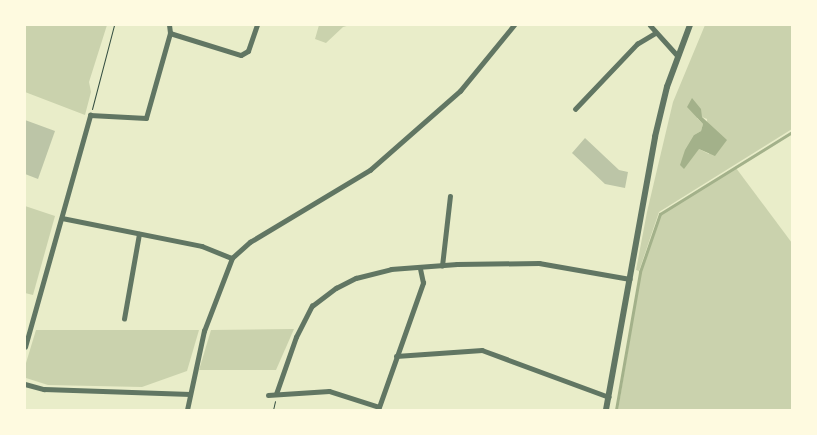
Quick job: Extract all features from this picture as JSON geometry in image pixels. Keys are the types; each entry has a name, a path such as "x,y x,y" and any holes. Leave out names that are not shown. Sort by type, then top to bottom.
{"street":[{"path":"25,347 90,115 146,118 170,32 169,25"},
{"path":"170,32 241,55 248,51 257,25"},
{"path":"187,410 204,332 232,258 250,242 370,170 460,91 514,25"},
{"path":"650,25 655,33 677,55"},
{"path":"606,410 655,137 677,55 690,25"},
{"path":"575,109 637,44 655,33"},
{"path":"442,266 450,196"},
{"path":"62,218 202,246 232,258"},
{"path":"124,319 139,234"},
{"path":"276,394 296,337 312,306 336,288 356,278 391,269 539,263 630,279"},
{"path":"268,395 329,391 378,409 423,283 420,269"},
{"path":"396,356 482,350 609,396"},
{"path":"25,384 44,389 190,394"}],"path":[{"path":"90,115 114,25"},
{"path":"274,410 276,394"}],"shaded area":[{"path":"25,25 107,25 89,82 91,92 85,115 25,92"},
{"path":"319,25 350,25 343,27 326,43 315,39"},
{"path":"705,25 792,25 792,129 659,212 639,271 636,270 647,212 673,102","holes":["697,118 707,119 709,154 699,149 694,135 701,131 703,124"]},
{"path":"692,98 701,109 702,117 727,140 715,156 699,149 684,169 680,165 685,150 694,135 701,131 703,124 687,107"},
{"path":"736,168 792,243 792,410 618,410 641,272 661,214"},
{"path":"25,206 55,216 33,295 25,293"},
{"path":"294,329 276,370 199,370 211,330"},
{"path":"36,330 199,330 187,371 142,387 48,385 26,378 26,363"}],"building":[{"path":"25,120 55,131 38,179 25,174"},
{"path":"585,138 619,170 628,172 625,188 605,184 572,153"}],"waterway":[{"path":"616,410 640,272 660,214 792,132"}]}
